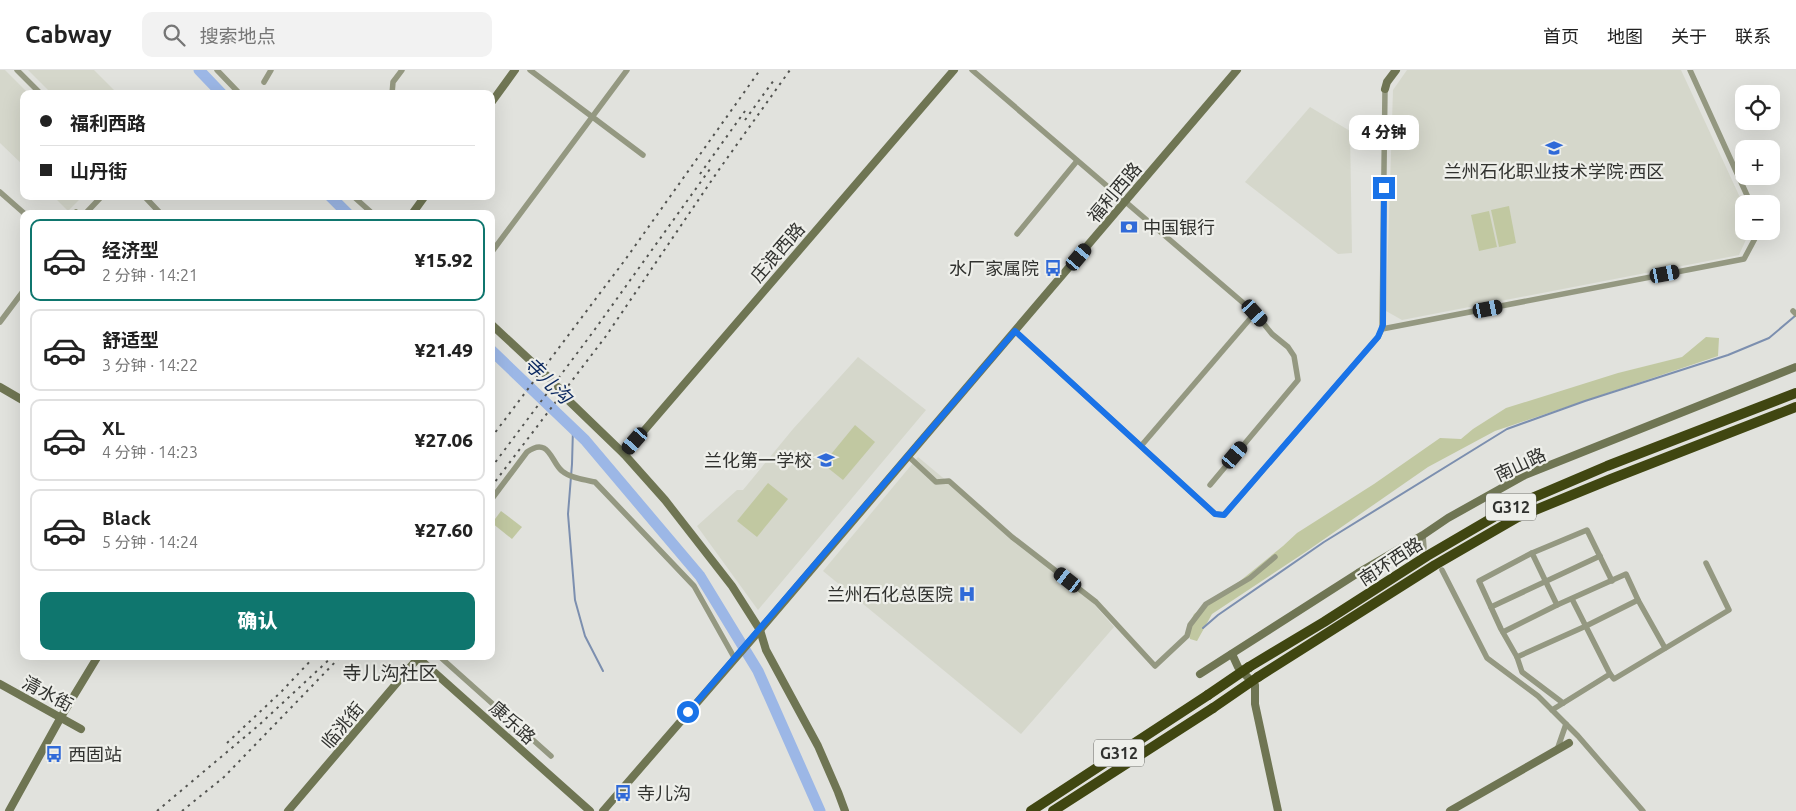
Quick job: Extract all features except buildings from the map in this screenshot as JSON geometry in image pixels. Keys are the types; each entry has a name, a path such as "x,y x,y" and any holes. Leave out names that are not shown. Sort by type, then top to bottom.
{"highway":[{"name":"南环西路","path":"1031,811 1249,667 1324,622 1427,556 1511,507 1607,466 1796,393"},
{"name":"南环西路","path":"1053,811 1258,677 1435,565 1518,517 1796,407"}],"street":[{"path":"17,70 36,90"},
{"path":"217,70 236,90"},
{"path":"264,82 272,70"},
{"path":"392,90 393,82 402,70"},
{"path":"495,98 515,70"},
{"path":"530,70 594,116 643,155"},
{"path":"495,248 628,70"},
{"name":"庄浪西路","path":"624,454 954,70"},
{"path":"972,70 1255,313 1272,334 1288,347 1294,356 1298,380 1210,485"},
{"name":"福利西路","path":"602,811 758,633 1237,70"},
{"path":"1015,331 1215,514 1220,516 1226,512 1378,337 1382,329 1385,89 1394,73 1384,70"},
{"path":"1690,70 1747,195"},
{"path":"1017,234 1077,161"},
{"path":"0,192 20,210"},
{"path":"89,210 98,200"},
{"path":"148,200 157,210"},
{"path":"357,200 369,210"},
{"path":"1382,329 1744,259 1754,240"},
{"path":"0,322 20,295"},
{"path":"1142,446 1255,313"},
{"path":"495,328 547,376"},
{"name":"南山路","path":"1200,674 1448,518 1526,475 1796,368"},
{"path":"558,386 564,392 567,399 624,454 665,500 732,586 818,746 845,811"},
{"path":"0,387 20,398"},
{"path":"495,495 527,452 536,447 550,452 561,471 577,478 595,482 694,586 736,657"},
{"path":"908,456 936,482 949,481 1012,536 1096,602 1155,666 1187,636 1190,625 1206,604 1250,578 1275,556"},
{"path":"1563,703 1522,672 1517,657 1503,632 1480,581 1532,553 1587,530 1612,581"},
{"path":"1423,535 1424,548"},
{"path":"1532,553 1557,606"},
{"path":"1491,607 1600,556"},
{"path":"1572,599 1614,679 1729,610 1706,562"},
{"path":"1442,570 1487,658 1538,696 1566,724 1643,811"},
{"path":"1503,632 1626,574 1638,600 1665,648"},
{"path":"1517,657 1638,600"},
{"path":"1228,656 1255,685 1255,704 1278,811"},
{"path":"9,811 61,716 96,660"},
{"name":"临洮街","path":"288,811 414,660"},
{"name":"康乐路","path":"420,660 590,811"},
{"path":"443,660 551,756"},
{"path":"1552,710 1610,674"},
{"name":"清水街","path":"0,684 61,716 81,729"},
{"path":"1557,750 1566,724"},
{"path":"1450,811 1570,743"}],"shaded area":[{"path":"0,70 5,70 25,90 20,90 20,162 0,143"},
{"path":"28,70 94,70 114,90 48,90"},
{"name":"兰州石化职业技术学院·西区","path":"1407,70 1681,70 1739,195 1735,195 1735,240 1746,240 1739,255 1402,320 1386,311 1393,90"},
{"path":"1310,107 1350,131 1352,253 1338,254 1245,182"},
{"path":"57,200 79,200 69,210"},
{"name":"兰化第一学校","path":"858,357 926,410 758,610 697,526 737,490 743,490 793,429"},
{"name":"兰州石化总医院","path":"918,457 1092,602 1114,627 1021,734 823,571"}],"green space":[{"path":"1509,206 1516,243 1499,247 1491,210"},
{"path":"1489,211 1497,247 1479,251 1471,215"},
{"path":"1706,337 1719,338 1718,356 1495,431 1428,467 1212,614 1197,641 1190,639 1188,627 1194,614 1240,581 1297,533 1374,484 1440,438 1461,439 1506,408 1618,373 1682,357"},
{"path":"855,425 875,442 843,480 823,464"},
{"path":"768,483 788,499 757,537 737,521"},
{"path":"501,511 522,527 512,539 495,525 495,519"}],"waterway":[{"name":"寺儿沟","path":"199,70 218,90"},
{"name":"寺儿沟","path":"334,200 344,210"},
{"path":"1203,628 1218,615 1324,542 1507,429 1585,401 1728,355 1769,338 1795,316"},
{"name":"寺儿沟","path":"495,354 585,440 700,576 758,671 820,811"},
{"path":"573,428 568,514 575,600 585,636 603,671"}],"tunnel":[{"path":"547,376 558,387"}],"railway":[{"path":"495,433 625,260 760,70"},
{"path":"495,482 606,336 718,171 790,70"},
{"path":"745,120 774,80"},
{"path":"700,174 745,111"},
{"path":"495,463 593,332 710,169"},
{"path":"227,743 282,691 311,660"},
{"path":"157,811 259,725 329,660"},
{"path":"182,811 224,777 337,660"}],"place":[{"name":"兰州石化职业技术学院·西区","path":"1554,148"},
{"name":"中国银行","path":"1129,227"},
{"name":"水厂家属院","path":"1053,268"},
{"name":"兰化第一学校","path":"826,460"},
{"name":"兰州石化总医院","path":"967,594"},
{"name":"西固站","path":"54,754"},
{"name":"寺儿沟","path":"623,793"}],"district":[{"name":"寺儿沟社区","path":"390,673"}],"route":[{"path":"688,712 1015,331 1215,514 1224,515 1378,337 1382,329 1384,188"}]}
